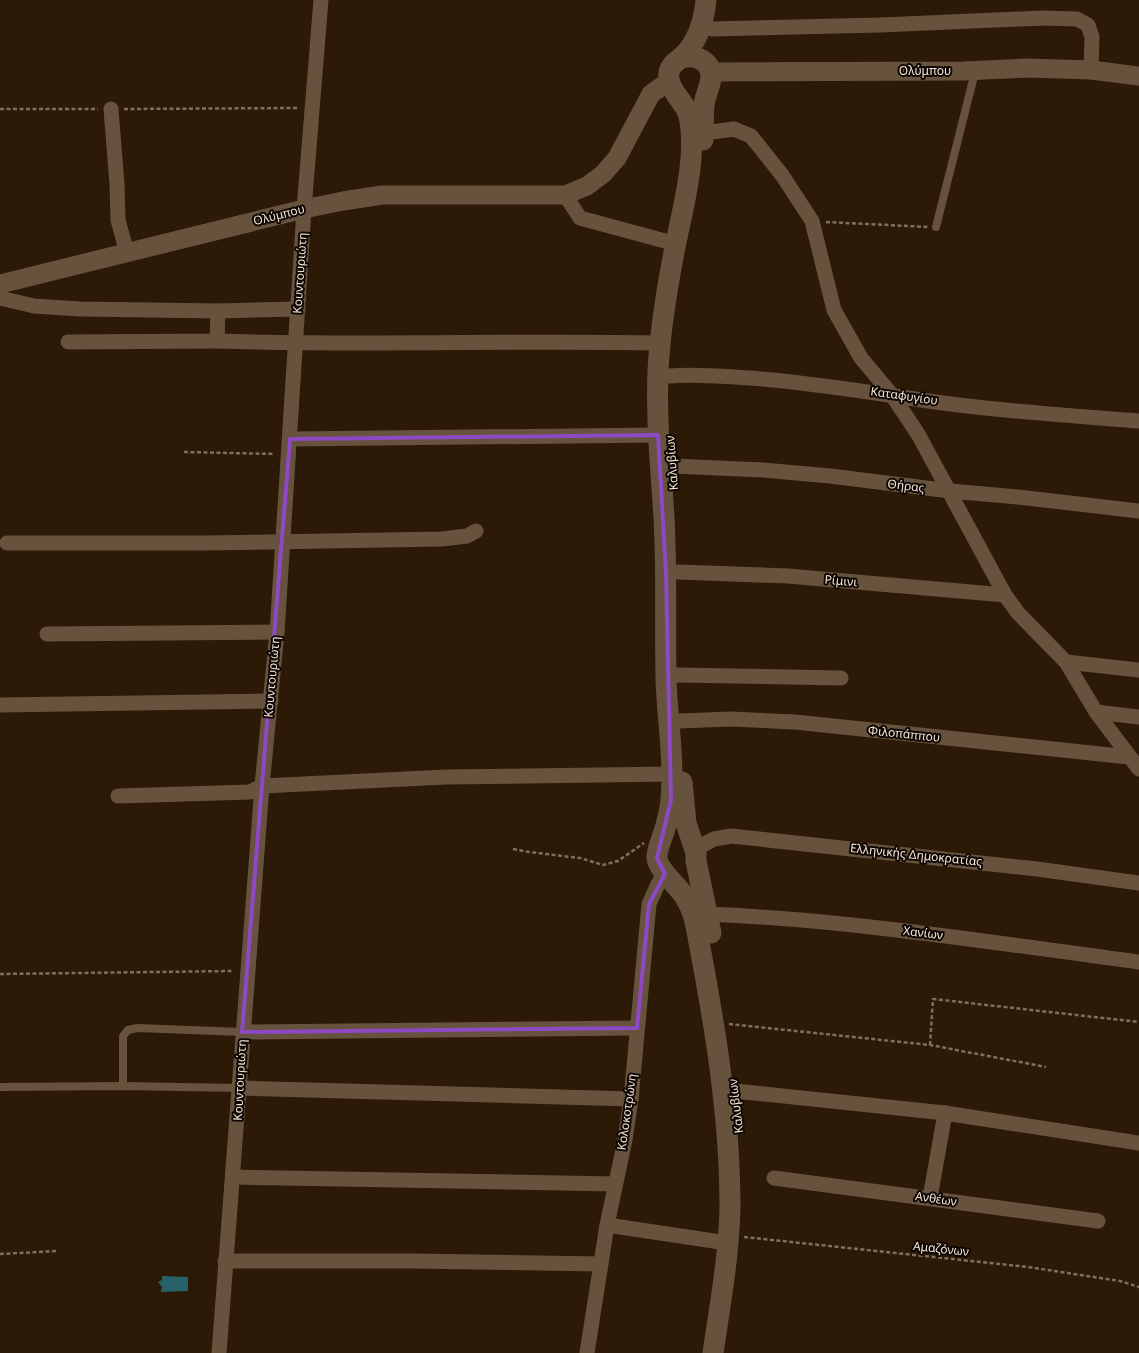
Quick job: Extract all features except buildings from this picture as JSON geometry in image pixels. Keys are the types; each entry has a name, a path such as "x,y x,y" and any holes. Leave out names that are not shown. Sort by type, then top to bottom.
{"main road":[{"path":"681,58 687,56 699,58 710,74 706,90 700,96 684,97 673,87 670,70 672,65 681,58 695,40 705,13 706,0"},
{"name":"Καλυβίων","path":"713,1353 734,1240 742,1177 740,1134 707,914 695,852 685,814 677,675 678,572 668,405 669,376 677,303 697,197 716,0"},
{"name":"Καλυβίων","path":"673,87 686,107 689,118 692,155 687,195 665,302 660,343 657,404 664,528 667,686 672,774 668,820 659,849 658,864 684,894 695,921 707,984 723,1092 730,1210 734,1240 727,1353"},
{"path":"659,849 665,841 683,838 695,852 691,872 674,877 667,875"}],"street":[{"name":"Κουντουριώτη","path":"219,1353 240,1088 242,1032 283,541 304,209 321,0"},
{"path":"712,29 1043,18 1078,20 1088,25 1092,37 1091,70"},
{"name":"Ολύμπου","path":"710,74 1028,68 1091,70 1139,76"},
{"path":"673,87 651,94 617,158 603,174 587,186 565,194 580,218 676,244"},
{"path":"111,109 118,220 127,253"},
{"path":"703,133 734,129 751,136 782,175 812,221 834,310 861,358 892,395 918,434 1005,595 1018,613 1066,662 1096,712 1128,757 1139,769"},
{"name":"Ολύμπου","path":"0,284 343,201 382,195 565,194"},
{"path":"0,298 43,307 218,311 298,309"},
{"path":"217,341 218,311"},
{"path":"68,342 568,341 660,343"},
{"name":"Καταφυγίου","path":"669,376 695,374 772,380 1050,414 1139,421"},
{"path":"290,439 658,435"},
{"name":"Θήρας","path":"672,466 763,470 830,476 1139,511"},
{"path":"7,543 205,543 442,539 467,536 476,531"},
{"name":"Ρίμινι","path":"678,572 788,576 1005,595"},
{"path":"47,634 276,632"},
{"path":"1066,662 1139,670"},
{"path":"677,675 841,678"},
{"path":"0,705 270,701"},
{"path":"1096,712 1139,716"},
{"name":"Φιλοπάππου","path":"679,721 731,719 795,722 1128,757"},
{"path":"118,796 250,792 262,786 446,778 672,774"},
{"name":"Ελληνικής Δημοκρατίας","path":"695,852 714,839 731,836 1037,869 1139,883"},
{"name":"Κολοκοτρώνη","path":"587,1353 607,1225 625,1140 631,1099 650,904 658,884 667,875"},
{"name":"Χανίων","path":"707,914 768,916 864,926 1139,962"},
{"path":"242,1032 637,1028"},
{"path":"240,1088 631,1099"},
{"path":"734,1091 945,1113 1139,1143"},
{"path":"930,1198 945,1113"},
{"path":"233,1177 615,1184"},
{"name":"Ανθέων","path":"774,1178 1098,1221"},
{"path":"607,1225 734,1240"},
{"path":"225,1261 601,1264"}],"lane":[{"path":"936,227 975,70"},
{"path":"123,1086 123,1036 128,1030 137,1028 242,1032"},
{"path":"0,1087 123,1086 240,1088"}],"path":[{"path":"0,109 313,108"},
{"path":"812,221 881,226 936,227"},
{"path":"184,452 289,454"},
{"path":"514,849 580,858 604,865 618,861 640,844 648,842 659,849"},
{"path":"0,974 248,971"},
{"path":"930,1045 933,999 1139,1022"},
{"path":"725,1024 930,1045 1046,1067"},
{"name":"Αμαζόνων","path":"734,1240 1028,1267 1120,1281 1139,1287"},
{"path":"0,1254 57,1251"}],"highlighted area":[{"path":"658,435 666,573 671,800 657,858 665,874 649,904 637,1028 242,1032 290,439"}],"water":[{"path":"162,1276 188,1277 188,1291 161,1292 162,1287 158,1282 162,1280"}]}
